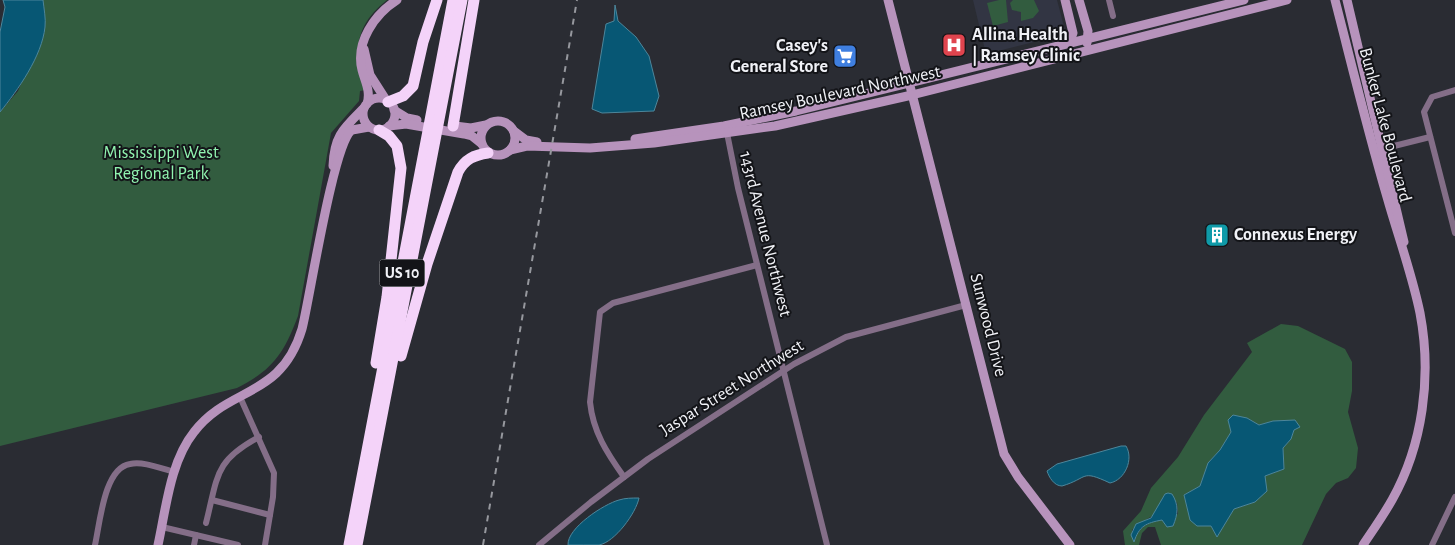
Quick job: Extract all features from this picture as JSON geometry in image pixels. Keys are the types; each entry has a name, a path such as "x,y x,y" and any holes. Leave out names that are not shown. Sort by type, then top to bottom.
{"highway":[{"path":"389,104 403,96 413,86 423,42 437,0"},
{"name":"US 10","path":"349,545 366,451 402,277 453,0"},
{"name":"US 10","path":"357,545 410,279 462,0"},
{"path":"449,127 474,0"},
{"path":"366,451 401,168 397,146 379,128"},
{"path":"380,422 425,272 458,172 464,163 485,149"}],"street":[{"path":"379,128 364,119 369,92 360,63 364,44 373,21 384,9 397,0"},
{"name":"Sunwood Drive","path":"888,0 1004,454 1018,477 1070,545"},
{"path":"1065,0 1073,32 1069,44"},
{"path":"1003,72 1010,66 1082,48 1086,45 1088,39 1080,0"},
{"path":"1112,0 1113,16"},
{"name":"Ramsey Boulevard Northwest","path":"574,146 724,126 910,84 1244,0"},
{"name":"Ramsey Boulevard Northwest","path":"514,131 526,140 540,144 574,146 654,143 775,126 912,95 1287,0"},
{"name":"Bunker Lake Boulevard","path":"1335,0 1374,151 1406,257 1423,332 1425,374 1423,402 1415,442 1392,500 1363,545"},
{"name":"Bunker Lake Boulevard","path":"1347,0 1403,232 1406,257"},
{"path":"364,44 370,75 389,104 394,118 379,128"},
{"path":"1455,90 1436,95 1424,112 1455,233"},
{"path":"333,177 334,154 338,138 345,126 365,106 376,99 389,104 407,118 421,124"},
{"path":"158,545 175,472 184,448 198,427 215,411 272,378 286,363 298,342 333,177 346,137 352,130 402,124 471,128 494,121 503,121 514,131 515,143 510,150 500,156 485,149 472,136 449,127"},
{"path":"485,149 481,134 486,125"},
{"name":"143rd Avenue Northwest","path":"727,133 732,165 827,545"},
{"path":"1374,151 1430,137"},
{"name":"Ramsey Boulevard Northwest","path":"510,150 540,144"},
{"path":"624,477 602,446 591,413 590,402 599,316 604,307 757,265"},
{"name":"Jaspar Street Northwest","path":"539,545 624,477 693,429 783,371 846,336 966,306"},
{"path":"240,397 274,473 270,515 264,545"},
{"path":"206,523 220,468 238,448 259,436"},
{"path":"95,545 110,481 117,470 128,464 137,463 175,472"},
{"path":"1432,545 1455,497"},
{"path":"212,500 270,515"},
{"path":"162,527 238,545"},
{"path":"194,545 196,535"}],"shaded area":[{"path":"973,0 1057,0 1066,34 986,54"}],"green space":[{"name":"Mississippi West Regional Park","path":"43,0 387,0 376,10 362,30 358,52 365,90 360,91 359,101 331,133 298,316 288,340 276,359 260,374 237,388 0,446 0,112 18,91 45,28"},
{"path":"1006,0 1008,22 993,26 987,3"},
{"path":"1013,0 1034,0 1039,11 1033,18 1021,21 1021,12 1012,10 1010,3"},
{"path":"1281,324 1298,326 1345,349 1352,362 1352,391 1348,412 1358,448 1356,468 1348,478 1336,483 1326,494 1302,545 1161,545 1155,527 1148,527 1142,533 1139,545 1125,545 1123,531 1141,511 1151,488 1178,457 1204,415 1252,352 1247,343","holes":["1247,418 1259,425 1273,421 1286,422 1294,430 1291,439 1283,448 1284,469 1265,476 1255,502 1234,509 1217,536 1211,526 1197,526 1184,495 1200,486 1208,463 1220,450 1231,432","1177,502 1178,514 1146,525 1137,534 1134,541 1132,530 1142,522"]}],"water":[{"path":"3,0 43,0 45,24 43,38 34,61 14,94 0,112 0,32 5,7"},
{"path":"615,5 618,21 636,37 649,56 659,96 654,111 602,113 592,109 606,24 614,21"},
{"path":"1233,415 1247,418 1259,425 1273,421 1295,420 1300,427 1294,430 1291,439 1283,448 1284,469 1265,476 1267,491 1255,502 1234,509 1217,537 1211,526 1197,526 1190,520 1184,495 1200,486 1208,463 1220,450 1231,432 1228,420"},
{"path":"1126,446 1128,451 1127,468 1120,478 1110,483 1094,476 1085,476 1071,483 1059,486 1052,481 1047,471 1057,464"},
{"path":"1165,494 1172,494 1177,506 1177,514 1173,526 1167,527 1162,520 1147,524 1138,532 1134,542 1131,535 1136,524 1151,518"},
{"path":"626,498 639,498 634,511 624,526 605,543 599,545 568,545 573,531 605,506"}],"railway":[{"path":"483,545 577,0"}],"place":[{"name":"Allina Health | Ramsey Clinic","path":"954,45"},
{"name":"Casey's General Store","path":"845,56"},
{"name":"Connexus Energy","path":"1217,235"}]}
